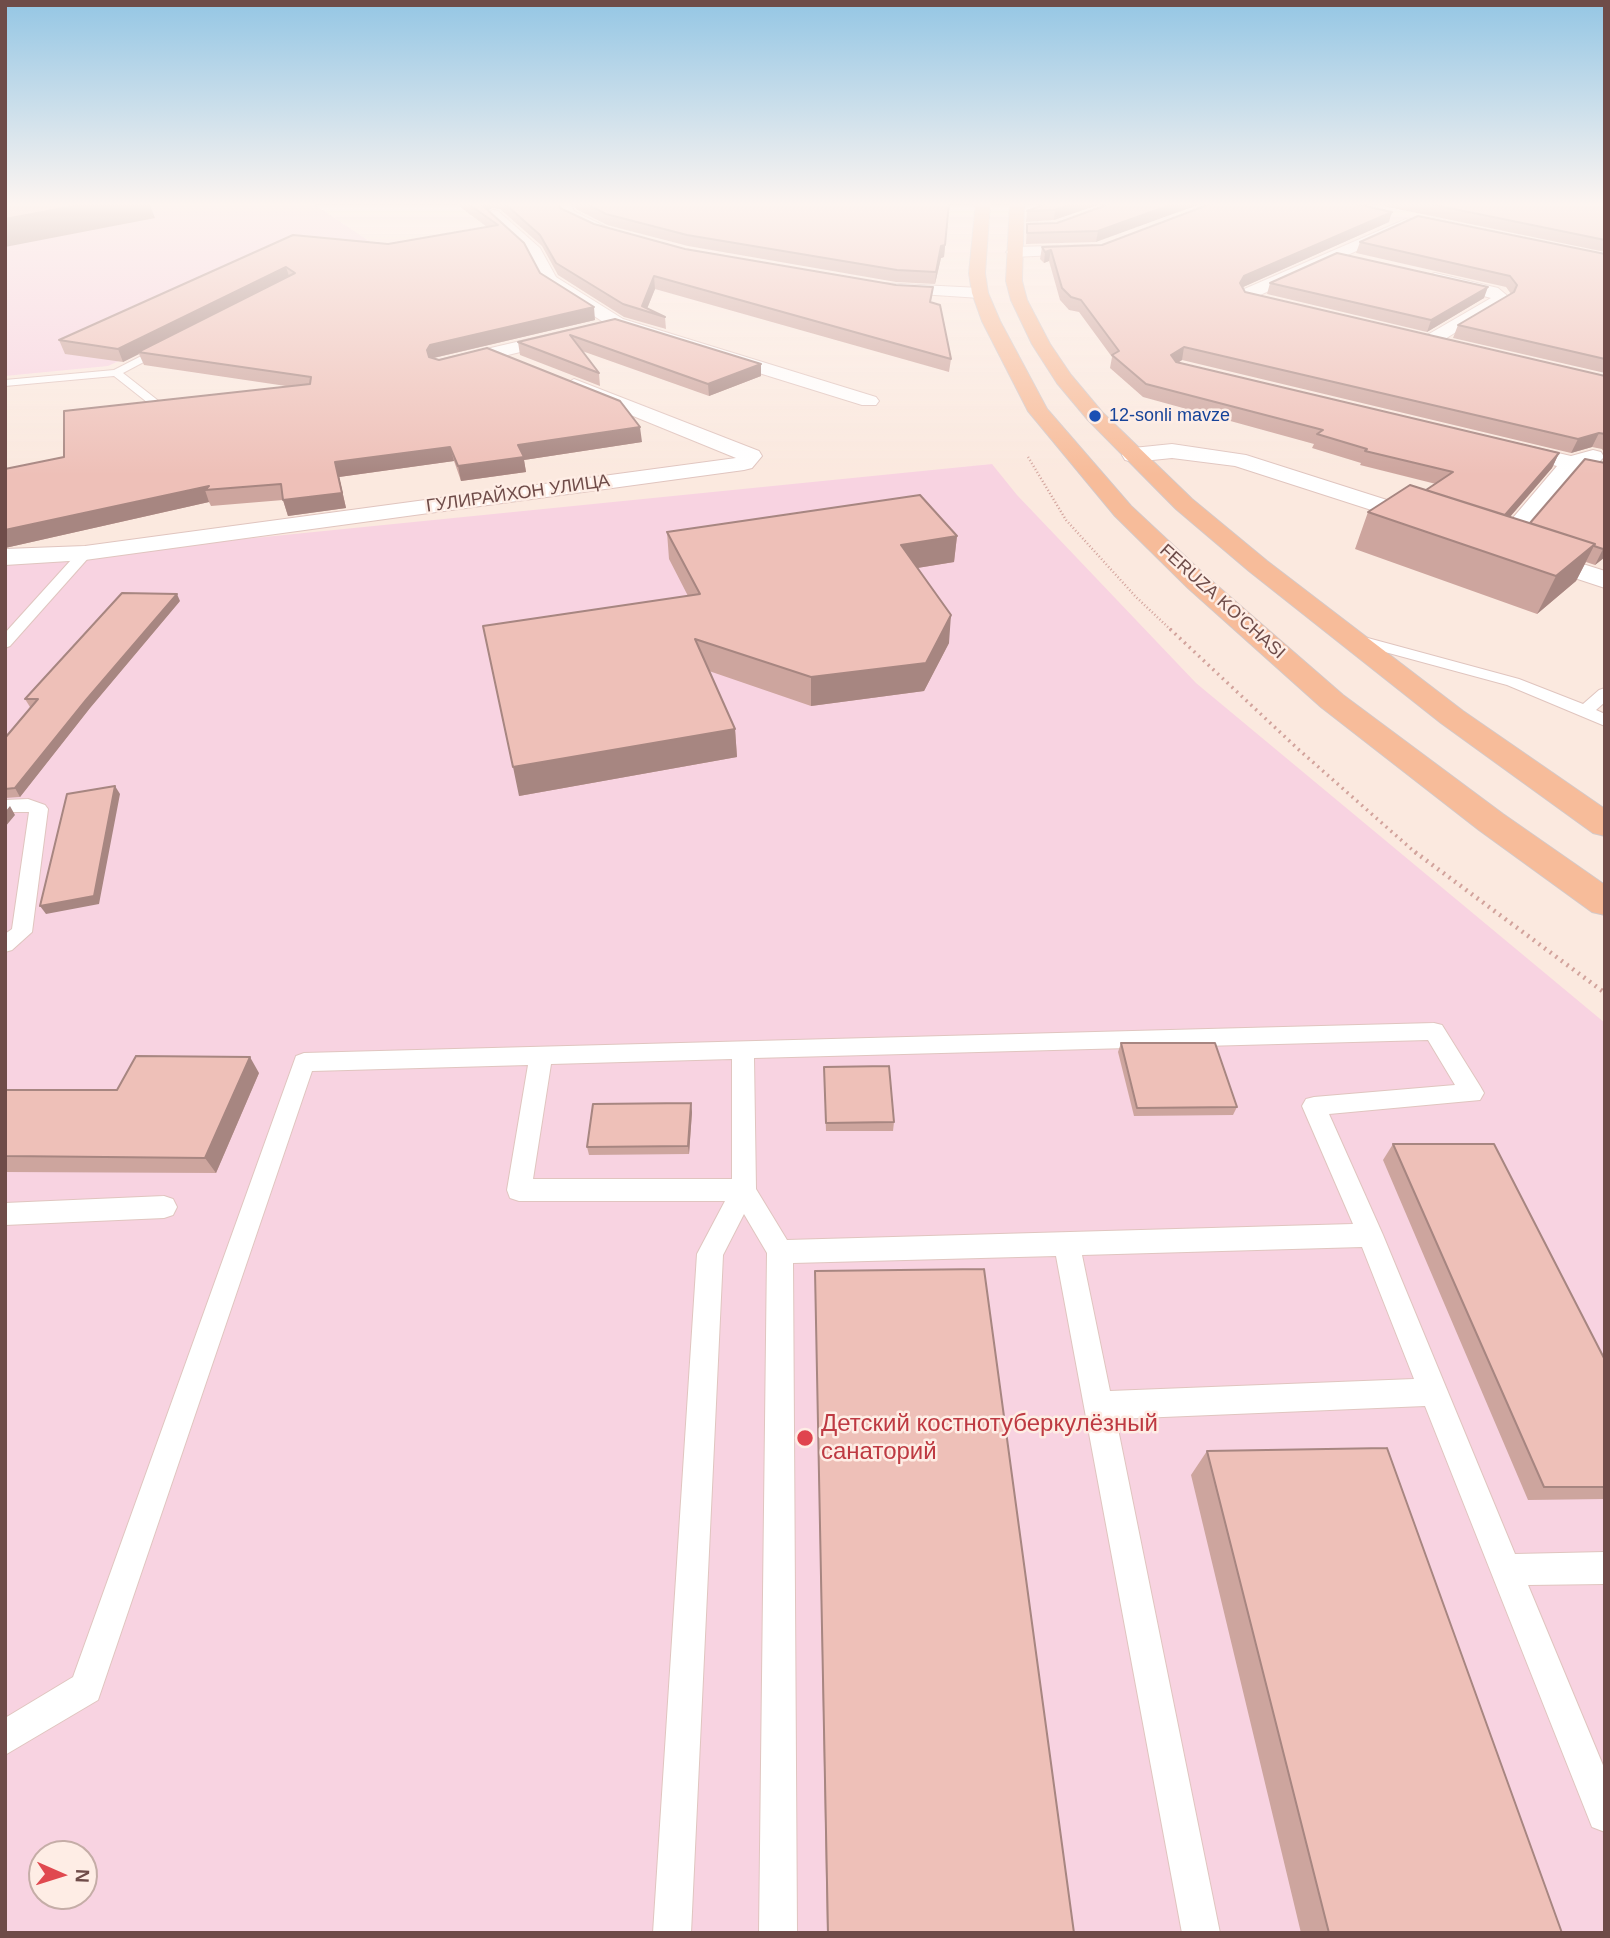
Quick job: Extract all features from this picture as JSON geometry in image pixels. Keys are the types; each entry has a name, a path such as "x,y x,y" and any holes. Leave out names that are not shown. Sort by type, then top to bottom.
{"main road":[{"name":"FERUZA KO'CHASI","path":"980,293 1038,411 1123,511 1197,582 1332,701 1491,822 1605,904"},
{"path":"1017,293 1041,344 1065,379 1095,416 1184,504 1349,638 1452,717 1605,825"}],"street":[{"path":"570,293 617,323 869,401"},
{"path":"1249,293 1248,298 1258,302 1310,314"},
{"path":"1455,348 1421,340 1502,298 1495,293"},
{"path":"441,365 617,323"},
{"path":"492,354 530,368"},
{"name":"ГУЛИРАЙХОН УЛИЦА","path":"5,557 85,552 744,463 751,456 554,378"},
{"path":"1491,444 1605,471"},
{"path":"1133,455 1194,452 1238,460 1451,528"},
{"path":"1501,546 1572,463 1605,454"},
{"path":"1476,537 1605,580"}],"lane":[{"path":"5,383 116,373 175,343"},
{"path":"116,373 161,408"},
{"path":"5,643 85,552"},
{"path":"1349,638 1513,682 1605,721"},
{"path":"1585,711 1604,695"},
{"path":"5,806 28,805 39,809 22,932 5,945"},
{"path":"5,1738 86,1688 304,1062 1434,1031 1472,1093 1314,1106 1370,1235 1605,1814"},
{"path":"672,1933 710,1254 744,1190 743,1050"},
{"path":"541,1056 519,1190 744,1190"},
{"path":"744,1190 780,1252 778,1933"},
{"path":"5,1214 164,1207"},
{"path":"780,1252 1370,1235"},
{"path":"1068,1244 1201,1933"},
{"path":"1098,1406 1434,1392"},
{"path":"1505,1570 1605,1568"}],"shaded area":[{"path":"5,293 264,293 108,366 5,376"},
{"name":"Детский костнотуберкулёзный санаторий","path":"992,464 1017,495 1196,683 1605,1023 1605,1933 5,1933 5,563"}],"building":[{"path":"163,293 232,293 118,349 59,340"},
{"path":"254,293 572,293 594,307 430,345 427,350 429,357 439,360 487,348 620,401 640,427 518,445 524,457 458,466 450,447 335,462 342,493 283,500 281,484 205,490 209,486 5,530 5,469 64,457 64,411 310,384 311,377 138,352"},
{"path":"606,293 647,293 642,306 665,317 623,304"},
{"path":"716,293 932,293 930,302 940,305 951,359"},
{"path":"1067,293 1251,293 1605,376 1605,434 1578,439 1184,347 1171,355 1176,362 1559,453 1505,515 1426,490 1453,472 1365,451 1367,449 1317,434 1323,430 1146,384 1112,355 1119,351 1081,300"},
{"path":"1315,293 1477,293 1431,320"},
{"path":"1512,293 1605,293 1605,359 1458,325"},
{"path":"615,319 761,364 708,384 570,335 599,373 518,342"},
{"path":"1585,459 1605,463 1603,549 1530,523"},
{"path":"1410,485 1595,544 1556,576 1368,512"},
{"path":"920,495 957,536 901,545 951,615 926,663 811,677 695,639 735,729 513,767 483,626 700,594 667,532"},
{"path":"122,593 177,594 15,788 5,789 5,738 38,699 25,699"},
{"path":"115,786 94,896 40,906 67,794"},
{"path":"1121,1043 1215,1043 1237,1107 1137,1108"},
{"path":"136,1056 250,1057 205,1158 5,1156 5,1090 117,1090"},
{"path":"889,1066 894,1122 826,1123 824,1067"},
{"path":"691,1103 688,1146 587,1147 593,1104"},
{"path":"1393,1144 1494,1144 1605,1360 1605,1487 1544,1487"},
{"path":"984,1269 1074,1933 828,1933 815,1271"},
{"path":"1387,1448 1562,1933 1329,1933 1207,1451"}],"place":[{"name":"12-sonli mavze","path":"1095,416"},
{"name":"Детский костнотуберкулёзный санаторий","path":"805,1438"}]}
